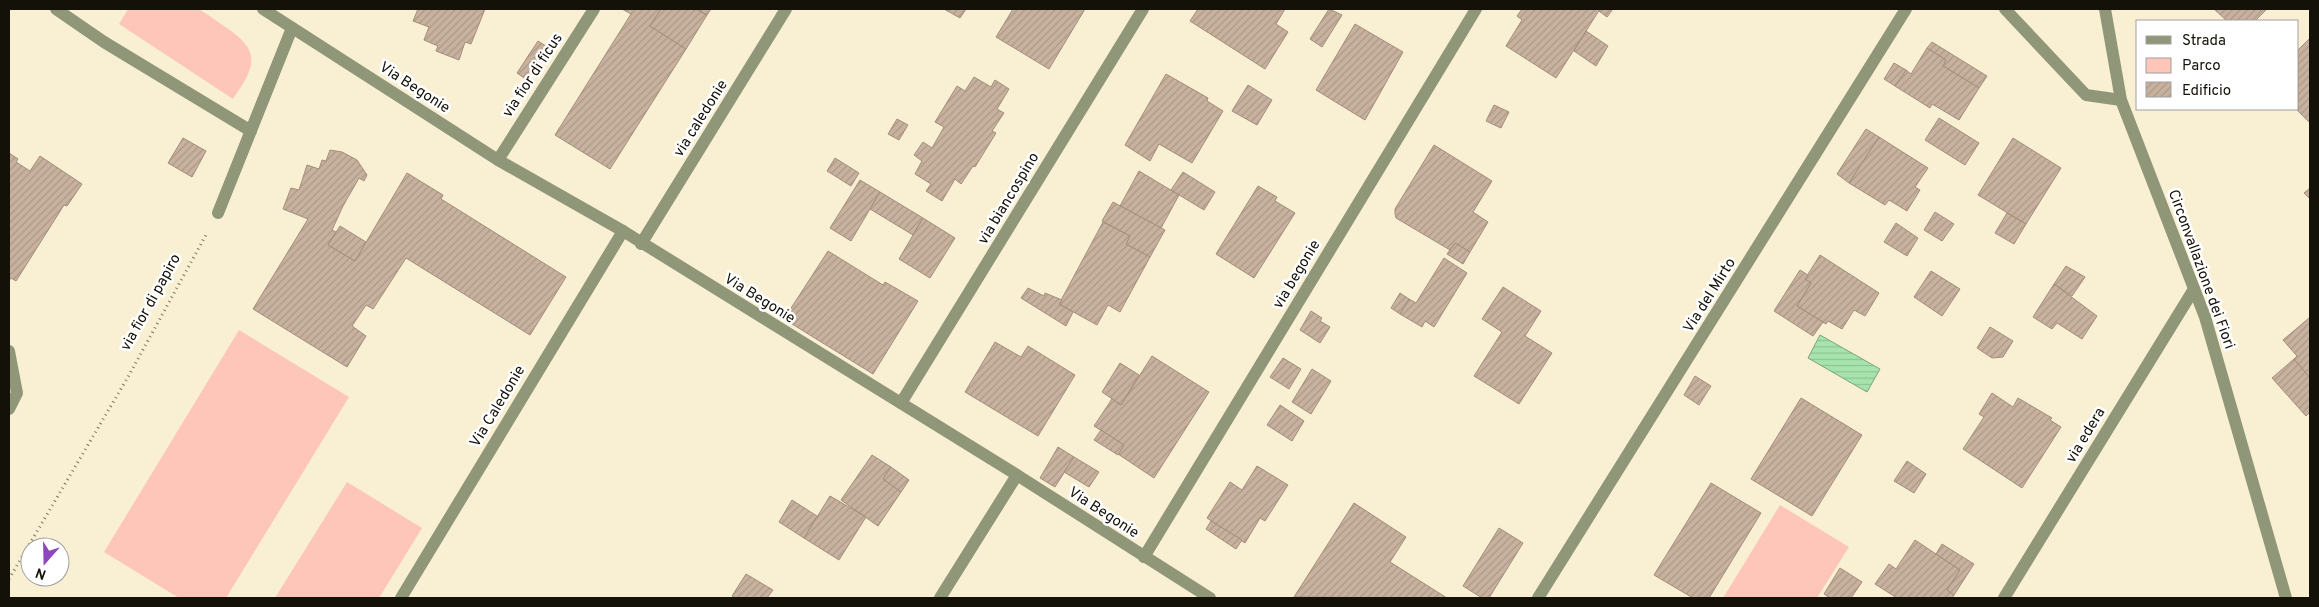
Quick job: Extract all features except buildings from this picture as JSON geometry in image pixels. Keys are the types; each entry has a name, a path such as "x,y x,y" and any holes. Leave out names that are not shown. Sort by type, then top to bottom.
{"street":[{"path":"56,9 104,42 251,131"},
{"name":"Via Begonie","path":"263,9 498,160 623,231 641,244 1017,475 1210,598"},
{"name":"via fior di ficus","path":"498,160 594,9"},
{"name":"via caledonie","path":"641,244 786,9"},
{"name":"via biancospino","path":"901,403 1143,9"},
{"name":"via begonie","path":"1144,557 1476,9"},
{"name":"Via del Mirto","path":"1538,598 1906,9"},
{"path":"2006,9 2086,95 2121,100"},
{"name":"Circonvallazione dei Fiori","path":"2105,9 2121,100 2205,317 2286,598"},
{"path":"218,213 292,28"},
{"name":"Via Caledonie","path":"401,598 623,231"},
{"name":"via edera","path":"2004,598 2194,288"},
{"path":"9,351 17,393 9,409"},
{"path":"940,598 1017,475"}],"path":[{"name":"via fior di papiro","path":"9,579 128,376 218,213"}],"green space":[{"path":"128,9 198,9 236,35 245,43 250,51 251,59 247,77 233,99 119,24"},
{"path":"239,330 349,397 226,598 179,598 104,552"},
{"path":"347,482 422,528 379,598 275,598"},
{"path":"1780,505 1849,547 1817,598 1723,598"}],"shaded area":[{"path":"1820,335 1880,369 1867,392 1808,358"}]}
